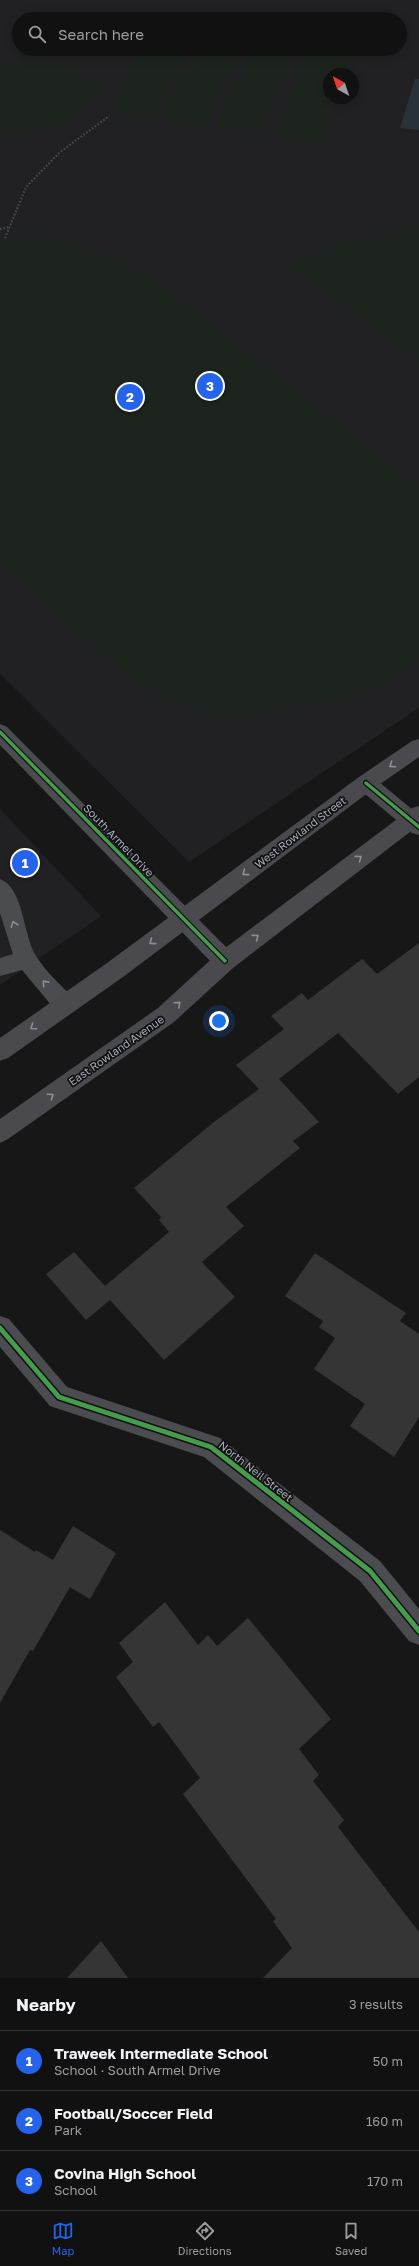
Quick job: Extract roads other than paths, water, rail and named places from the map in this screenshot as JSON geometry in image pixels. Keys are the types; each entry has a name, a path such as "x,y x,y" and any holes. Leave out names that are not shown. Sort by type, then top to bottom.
{"main road":[{"name":"West Rowland Street","path":"184,919 366,783 419,747"},
{"path":"225,961 416,820"},
{"path":"0,1050 184,919"},
{"name":"East Rowland Avenue","path":"0,1132 166,1015 225,961"}],"street":[{"name":"South Armel Drive","path":"0,732 225,961"},
{"path":"366,783 416,820"},
{"path":"0,888 5,895 26,960 65,1005"},
{"path":"0,967 26,960"},
{"name":"North Neil Street","path":"0,1328 59,1397 211,1447 370,1571 419,1632"}],"place":[{"name":"Covina High School","path":"210,386"},
{"name":"Football/Soccer Field","path":"130,397"},
{"name":"Traweek Intermediate School","path":"25,863"}]}
